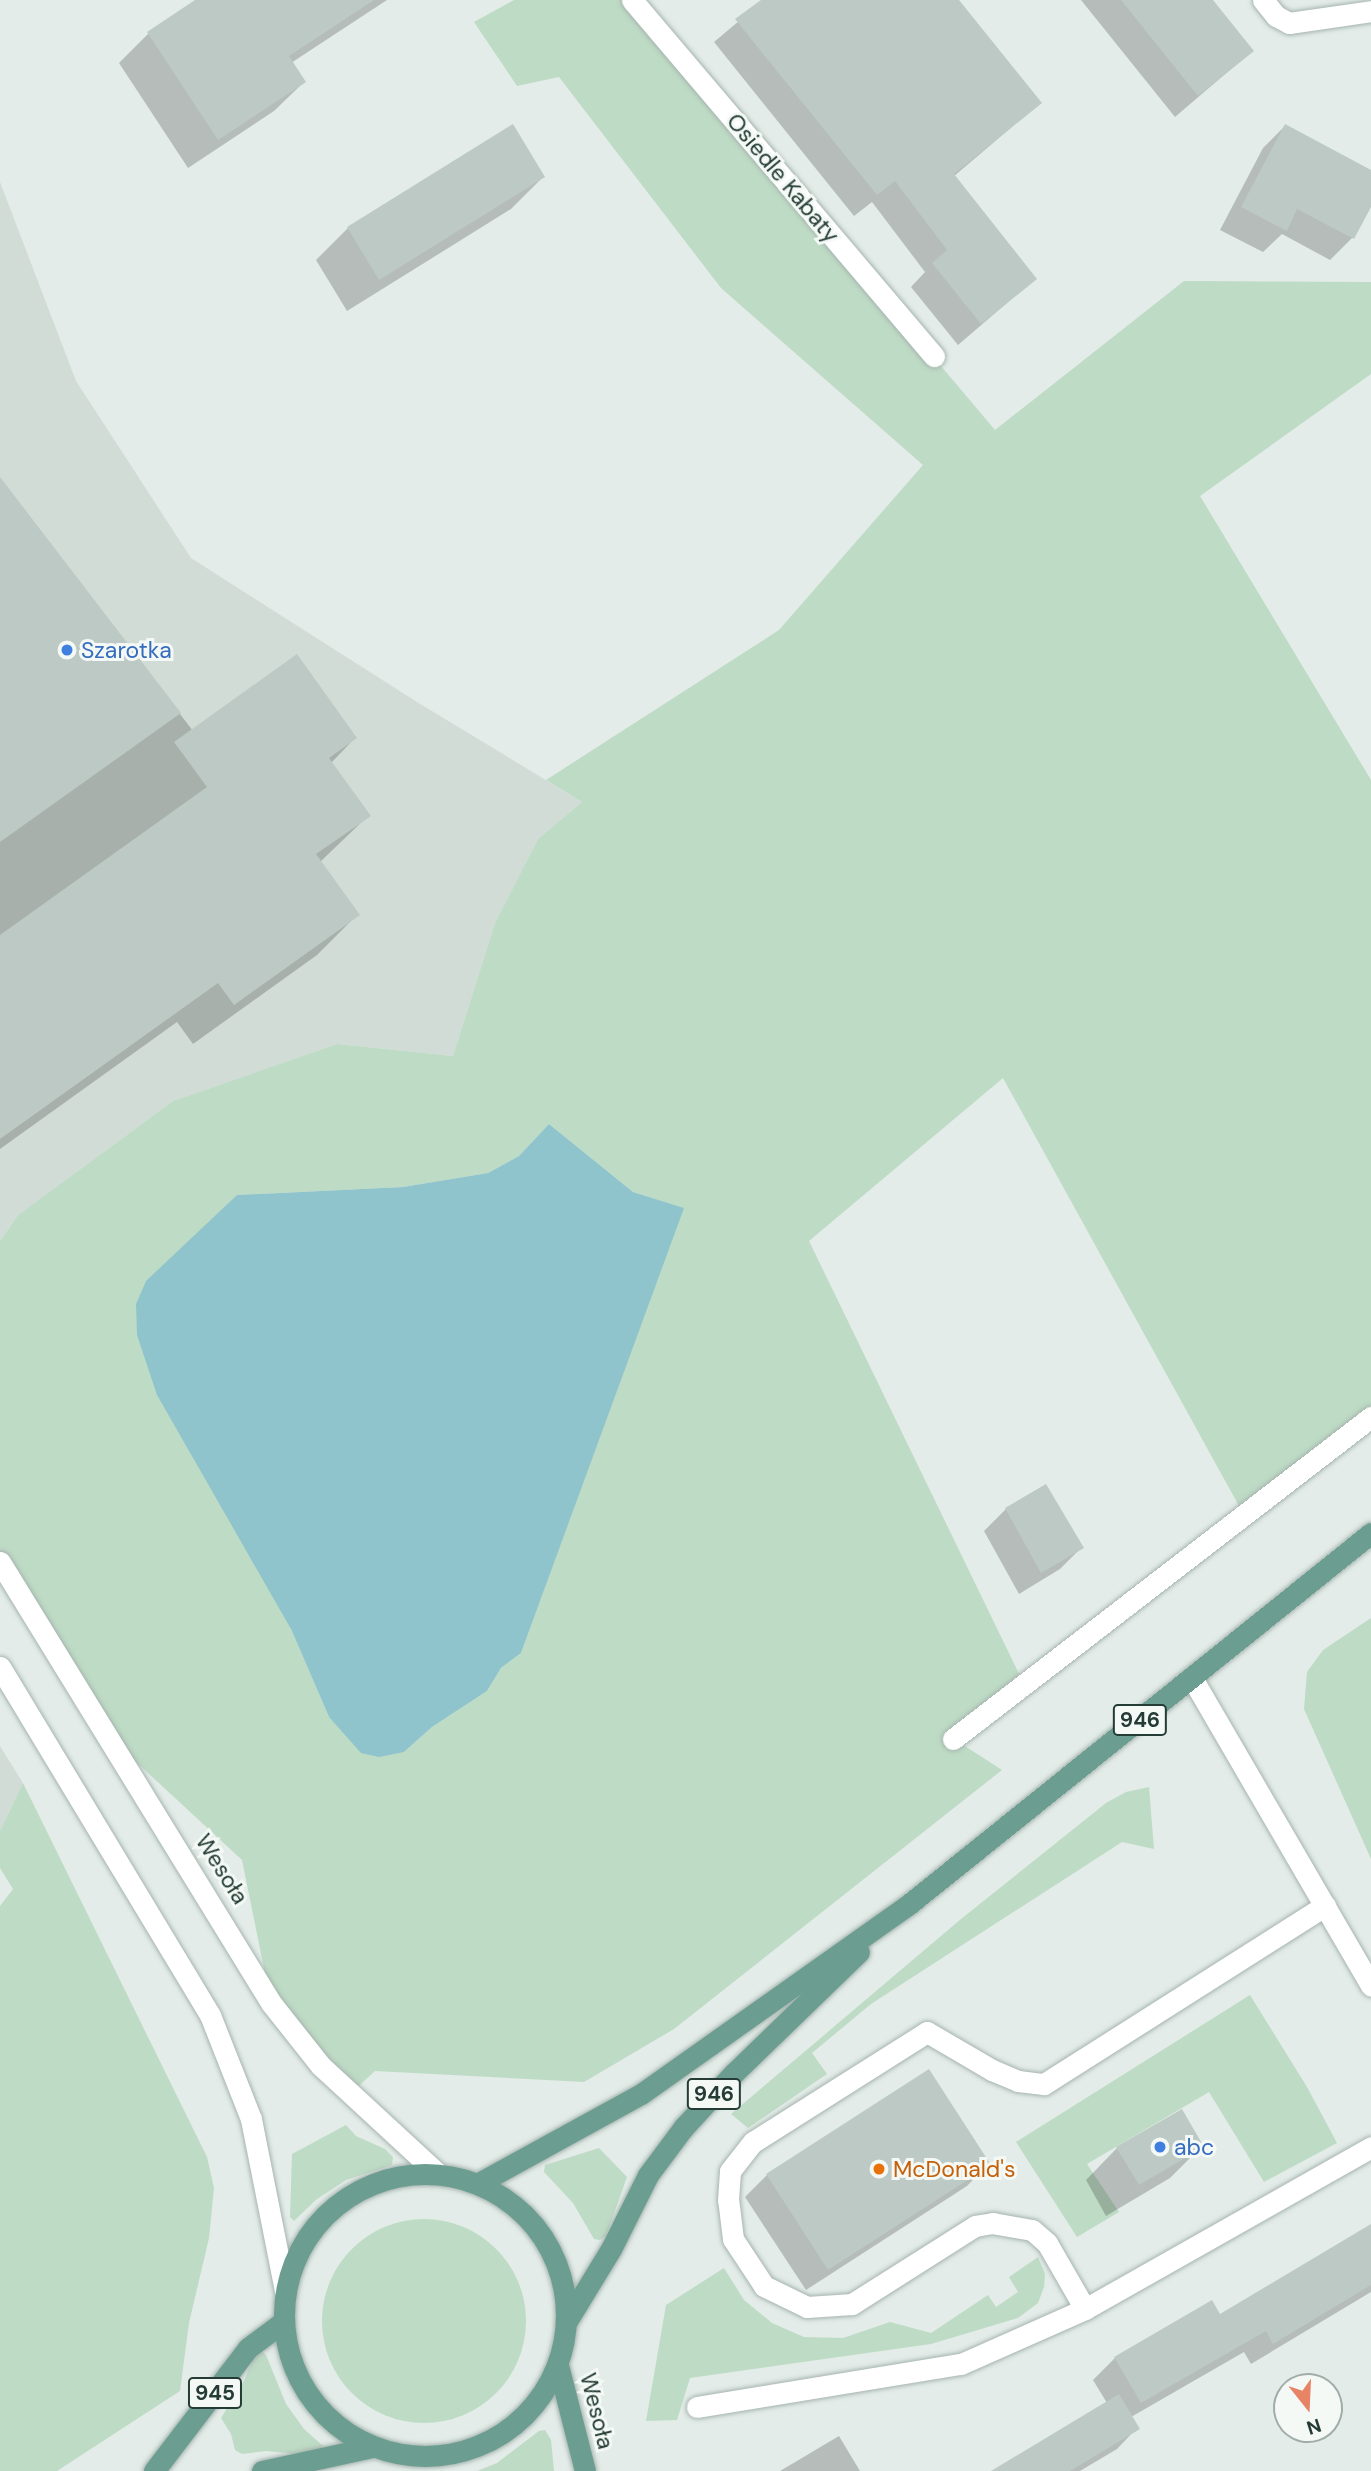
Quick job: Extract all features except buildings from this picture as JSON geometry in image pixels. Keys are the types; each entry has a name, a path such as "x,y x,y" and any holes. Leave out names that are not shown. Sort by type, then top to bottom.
{"main road":[{"name":"946","path":"479,2183 641,2094 908,1905 1371,1533"},
{"name":"946","path":"567,2321 611,2249 648,2175 683,2128 734,2073 908,1905"},
{"path":"437,2173 479,2183 516,2206 545,2238 562,2277 567,2321 558,2365 536,2404 502,2434 461,2452 423,2464 372,2447 344,2432 320,2410 300,2384 288,2354 283,2322 285,2290 299,2251 323,2216 356,2190 395,2176 437,2173"},
{"name":"945","path":"154,2471 248,2348 283,2322"},
{"name":"Wesoła","path":"558,2365 584,2471"},
{"path":"262,2471 372,2447"}],"street":[{"name":"Osiedle Kabaty","path":"632,0 934,356"},
{"path":"1263,0 1276,16 1289,23 1371,11"},
{"path":"953,1739 1371,1418"},
{"name":"Wesoła","path":"0,1562 271,2003 321,2066 437,2173"},
{"path":"0,1667 211,2015 251,2119 285,2290"},
{"path":"1192,1678 1371,1986"},
{"path":"1084,2309 1047,2243 1031,2230 993,2223 975,2226 852,2304 807,2307 764,2286 733,2239 728,2200 730,2171 752,2142 927,2032 992,2070 1018,2081 1044,2084 1325,1906"},
{"path":"697,2407 961,2364 1084,2309 1371,2147"}],"shaded area":[{"path":"0,182 76,381 191,558 417,702 582,802 538,839 495,923 453,1056 337,1044 173,1101 18,1215 0,1241"},
{"path":"0,1746 23,1783 0,1831"}],"green space":[{"path":"514,0 632,0 995,430 1184,281 1371,282 1371,374 1200,496 1371,780 1371,1417 1244,1515 1003,1078 809,1241 1024,1684 954,1739 1002,1770 674,2029 584,2082 375,2071 351,2093 271,2003 242,1860 108,1736 0,1562 0,1241 18,1215 173,1101 337,1044 453,1056 495,923 538,839 582,802 546,780 779,630 923,465 721,288 559,77 517,86 474,22","holes":["549,1124 633,1192 683,1208 521,1653 501,1668 487,1691 432,1727 404,1752 329,1717 291,1629 202,1231 237,1195 403,1187 488,1173 519,1156"]},
{"path":"1371,1618 1371,1859 1304,1709 1307,1672 1323,1650"},
{"path":"23,1783 207,2157 214,2188 209,2238 189,2323 180,2391 57,2471 0,2471 0,1906 13,1889 0,1868 0,1831"},
{"path":"1149,1787 1154,1849 1122,1842 871,2004 812,2053 827,2074 748,2128 731,2114 961,1919 1106,1803 1126,1792"},
{"path":"1250,1995 1307,2087 1337,2143 1264,2182 1209,2092 1087,2164 1119,2212 1077,2237 1016,2142"},
{"path":"346,2125 356,2136 385,2149 393,2157 392,2165 346,2180 317,2199 294,2221 290,2217 292,2154"},
{"path":"599,2148 627,2177 606,2236 600,2240 594,2239 573,2203 544,2172 545,2165"},
{"path":"424,2219 463,2227 496,2249 518,2282 526,2321 518,2360 496,2393 463,2415 424,2423 385,2415 352,2393 330,2360 322,2321 330,2282 352,2249 385,2227"},
{"path":"1038,2257 1045,2274 1044,2287 1038,2303 1018,2318 931,2344 690,2378 677,2420 646,2421 666,2305 724,2268 744,2300 772,2323 804,2337 843,2338 890,2322 931,2333 988,2295 996,2307 1018,2292 1009,2277"},
{"path":"262,2351 286,2404 304,2429 323,2446 321,2451 308,2455 266,2451 242,2454 235,2450 231,2434 221,2418 244,2381 255,2354"},
{"path":"545,2430 551,2440 554,2471 477,2471 497,2463 539,2431"}],"water":[{"path":"549,1124 633,1192 684,1208 521,1653 501,1668 487,1691 432,1727 404,1752 379,1757 361,1753 329,1717 291,1629 157,1395 137,1335 136,1304 146,1281 237,1195 403,1187 488,1173 519,1156"}],"place":[{"name":"Szarotka","path":"67,650"},
{"name":"abc","path":"1160,2147"},
{"name":"McDonald's","path":"879,2169"}]}
